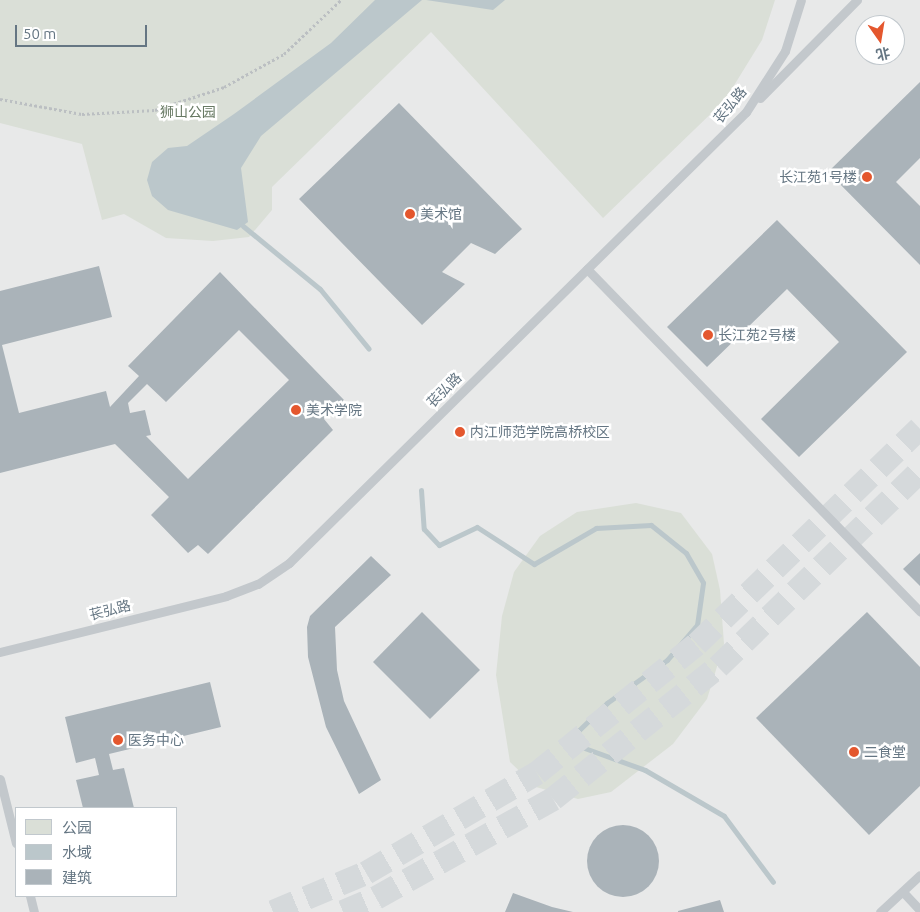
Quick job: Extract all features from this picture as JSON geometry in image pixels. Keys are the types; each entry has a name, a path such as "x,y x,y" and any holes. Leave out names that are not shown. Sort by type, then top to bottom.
{"lane":[{"name":"苌弘路","path":"0,652 258,584 289,563 746,112 785,52 801,0"},
{"path":"746,112 857,0"},
{"path":"586,269 920,612"},
{"path":"0,779 15,838"},
{"path":"880,912 920,876"},
{"path":"903,892 920,910"},
{"path":"30,897 34,912"}],"path":[{"path":"0,99 82,114 155,110 224,87 284,54 341,0"}],"shaded area":[{"name":"内江师范学院高桥校区","path":"0,0 920,0 920,912 0,912"}],"green space":[{"name":"狮山公园","path":"0,0 775,0 762,40 725,100 603,218 431,32 272,187 272,210 249,237 213,241 166,238 124,214 102,220 82,144 0,123"},
{"path":"636,503 681,513 712,554 720,590 724,644 707,699 673,744 611,792 578,799 536,787 510,762 496,675 502,616 514,572 540,536 577,512"}],"water":[{"path":"375,0 422,0 261,136 241,168 248,222 237,230 168,210 152,196 147,180 152,162 168,148 187,146 234,114 331,43"},
{"path":"426,0 505,0 493,10"}],"building":[{"name":"长江苑1号楼","path":"920,82 920,158 896,182 920,206 920,265 828,172"},
{"name":"美术馆","path":"399,103 522,229 495,254 471,243 442,272 465,284 422,325 299,199"},
{"name":"长江苑2号楼","path":"777,220 907,352 799,457 761,419 839,342 787,289 707,367 667,327"},
{"name":"美术学院","path":"99,266 112,317 2,345 19,413 106,391 110,407 139,376 128,366 220,272 344,400 324,419 333,430 208,554 198,545 188,553 151,515 169,497 115,444 0,473 0,291","holes":["239,330 289,380 188,479 146,436 151,435 145,410 130,413 128,403 147,384 166,402"]},
{"path":"920,553 920,586 903,569"},
{"path":"371,556 391,575 335,627 337,670 344,701 381,780 359,794 326,727 308,657 307,627 310,616"},
{"path":"422,612 480,670 430,719 373,662"},
{"name":"二食堂","path":"867,612 920,667 920,786 869,835 756,718"},
{"name":"医务中心","path":"210,682 221,727 109,754 113,770 124,768 134,807 83,807 76,780 99,775 95,758 76,763 65,717"},
{"path":"623,825 637,828 649,835 656,847 659,861 656,875 649,887 637,894 623,897 609,894 597,887 590,875 587,861 590,847 597,835 609,828"},
{"path":"513,893 552,907 573,912 505,912"},
{"path":"720,900 724,912 678,912 678,911"}],"waterway":[{"path":"243,226 320,289 369,349"},
{"path":"421,490 424,529 439,545 477,527 534,564 596,528 651,525 686,553 703,583 697,625 667,660 607,703 575,734 579,746 645,770 724,816 773,882"}],"tunnel":[{"path":"273,912 366,873 537,773 697,644 920,428"},
{"path":"343,912 376,898 553,799 718,667 920,471"}],"place":[{"name":"长江苑1号楼","path":"867,177"},
{"name":"美术馆","path":"410,214"},
{"name":"长江苑2号楼","path":"708,335"},
{"name":"美术学院","path":"296,410"},
{"name":"内江师范学院高桥校区","path":"460,432"},
{"name":"医务中心","path":"118,740"},
{"name":"二食堂","path":"854,752"}]}
